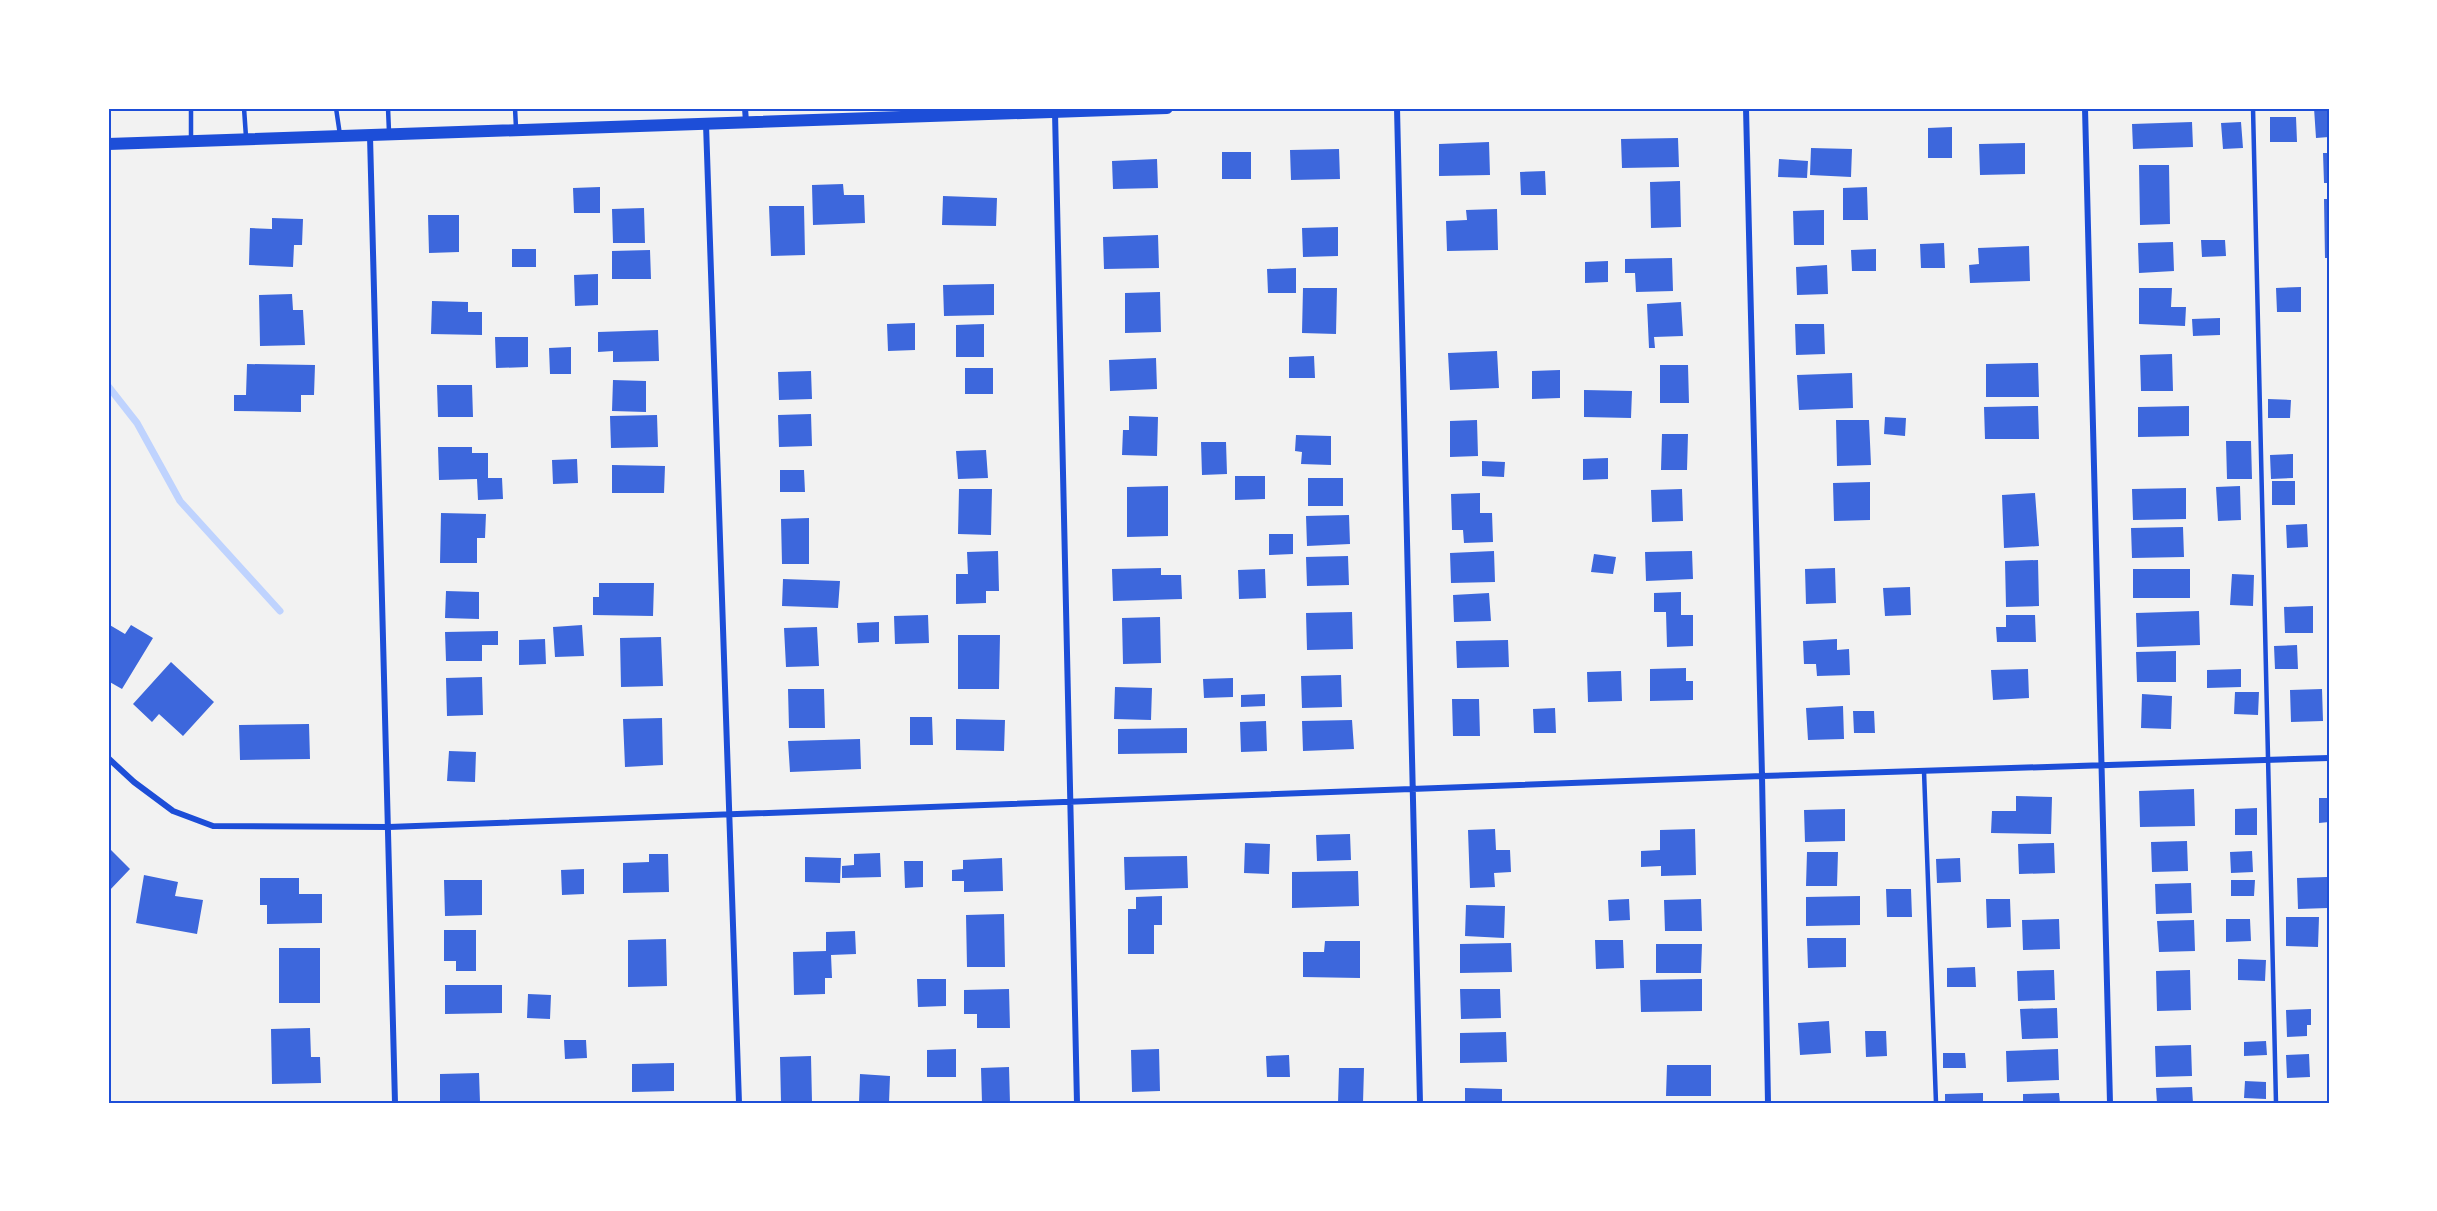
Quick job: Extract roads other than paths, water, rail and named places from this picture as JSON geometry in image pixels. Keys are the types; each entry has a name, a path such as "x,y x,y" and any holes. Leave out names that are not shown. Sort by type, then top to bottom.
{"main road":[{"path":"108,144 1055,110 1167,108"}],"street":[{"path":"745,108 746,122"},
{"path":"1397,108 1420,1103"},
{"path":"1746,108 1768,1103"},
{"path":"2085,108 2110,1103"},
{"path":"1055,110 1077,1103"},
{"path":"706,124 739,1103"},
{"path":"370,136 395,1103"},
{"path":"108,758 134,782 173,811 213,826 389,827 1762,776 2329,758"}],"lane":[{"path":"191,108 192,142"},
{"path":"244,108 247,140"},
{"path":"336,108 340,136"},
{"path":"388,108 389,135"},
{"path":"515,108 516,130"},
{"path":"2253,108 2276,1103"},
{"path":"1924,771 1936,1103"}],"waterway":[{"path":"108,386 137,423 180,501 280,611"}]}
